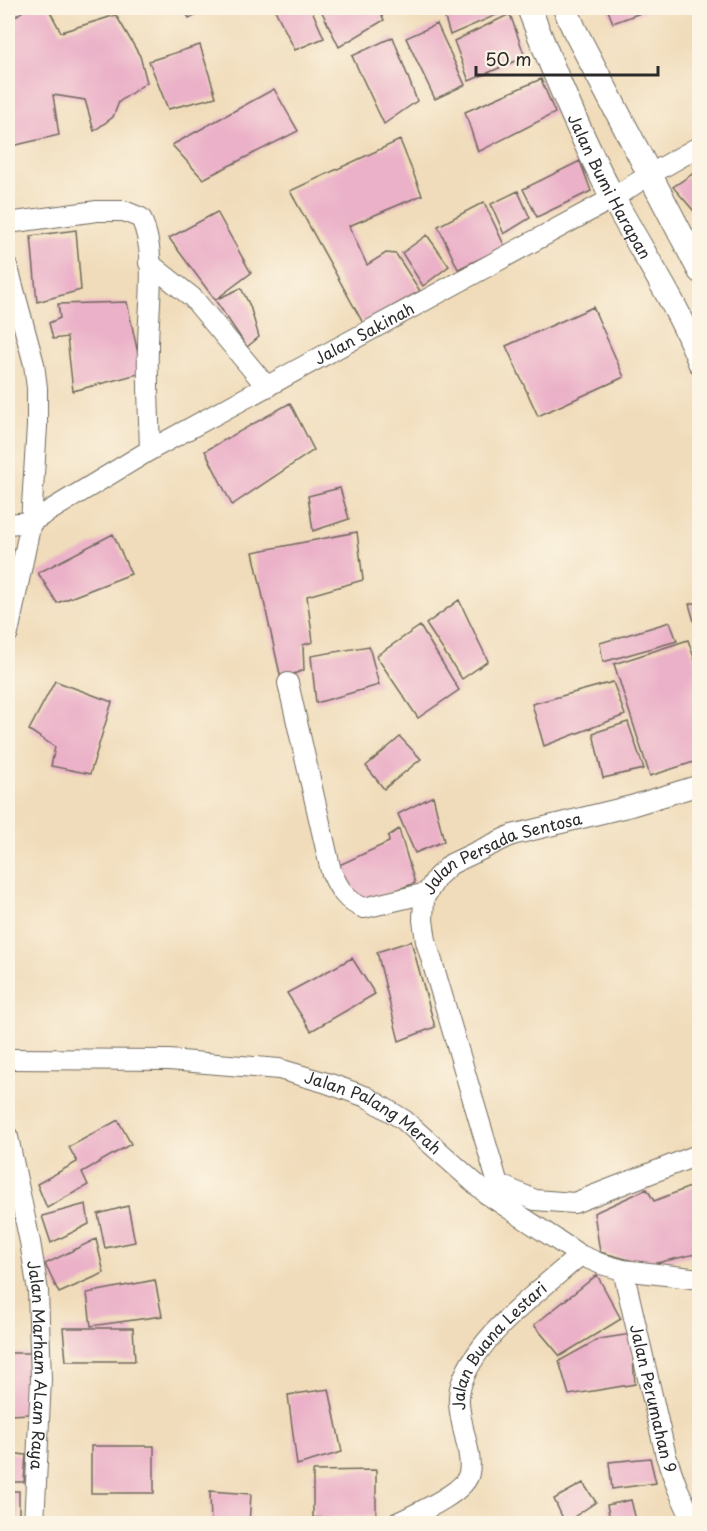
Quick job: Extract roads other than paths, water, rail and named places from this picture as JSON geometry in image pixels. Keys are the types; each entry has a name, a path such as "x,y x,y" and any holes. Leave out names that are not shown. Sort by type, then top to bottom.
{"street":[{"name":"Jalan Bumi Harapan","path":"529,8 568,105 613,198 675,312 699,362"},
{"path":"565,8 699,271"},
{"name":"Jalan Sakinah","path":"31,522 150,450 613,198 699,146"},
{"path":"8,223 97,211 124,211 141,219 146,230 151,280 148,347 150,450"},
{"path":"149,263 193,298 267,387"},
{"path":"8,268 34,364 38,426 31,522 8,633"},
{"path":"8,524 31,522"},
{"path":"288,683 331,871 342,891 356,905 364,908 427,893"},
{"name":"Jalan Persada Sentosa","path":"492,1189 426,940 423,920 424,898 437,877 451,864 512,836 632,806 699,785"},
{"name":"Jalan Palang Merah","path":"8,1059 169,1060 279,1069 367,1097 404,1120 580,1255 623,1270 699,1279"},
{"name":"Jalan Marham ALam Raya","path":"8,1137 38,1291 41,1379 34,1524"},
{"path":"492,1189 535,1200 574,1203 699,1154"},
{"name":"Jalan Buana Lestari","path":"395,1524 453,1493 465,1483 469,1475 470,1464 459,1398 465,1375 473,1359 504,1322 580,1255"},
{"name":"Jalan Perumahan 9","path":"623,1270 666,1455 677,1487 694,1524"}]}
